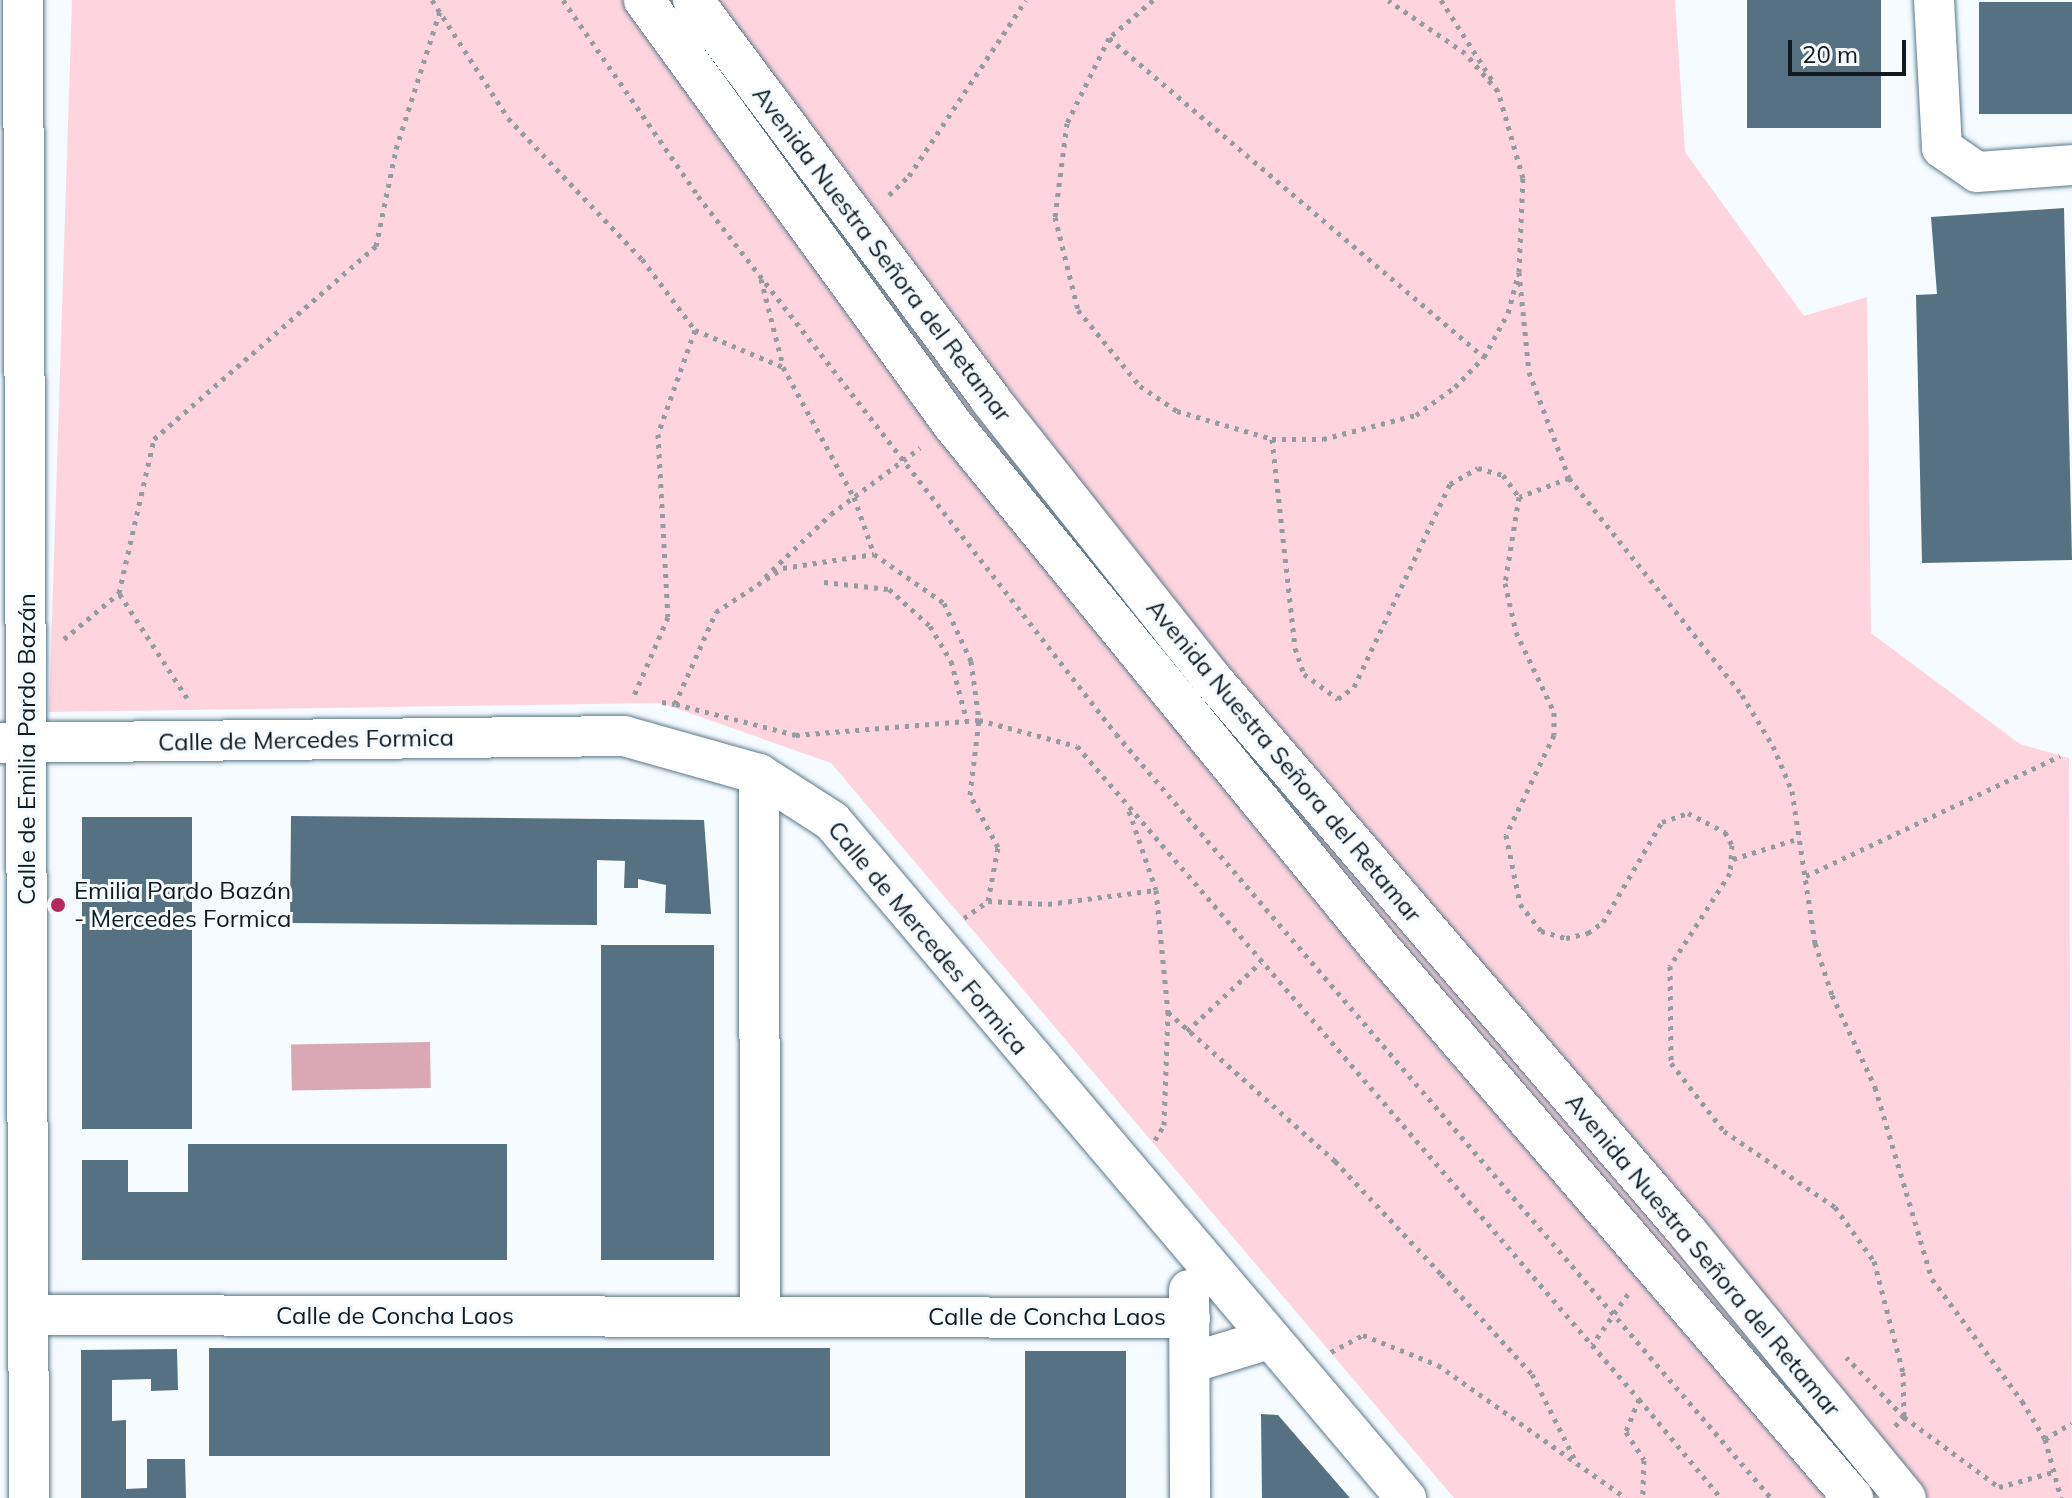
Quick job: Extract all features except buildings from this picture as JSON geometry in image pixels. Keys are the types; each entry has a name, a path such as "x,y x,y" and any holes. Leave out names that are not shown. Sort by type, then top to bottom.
{"street":[{"name":"Calle de Emilia Pardo Bazán","path":"23,0 26,671 13,742 30,1315 29,1498"},
{"name":"Avenida Nuestra Señora del Retamar","path":"644,0 953,425 1381,949 1657,1263 1853,1498"},
{"name":"Avenida Nuestra Señora del Retamar","path":"693,0 860,225 1212,679 1906,1498"},
{"path":"1934,0 1942,148 1977,172 2072,165"},
{"name":"Calle de Mercedes Formica","path":"13,742 628,717 759,774 832,821 1189,1246 1406,1498"},
{"path":"759,774 760,1317"},
{"name":"Calle de Concha Laos","path":"1189,1246 1190,1498"},
{"name":"Calle de Concha Laos","path":"30,1315 1190,1318"},
{"path":"1190,1363 1269,1339"}],"path":[{"path":"432,0 508,118 642,259 695,330 783,367"},
{"path":"563,0 760,276 1116,734 1771,1498"},
{"path":"860,225 909,176 1026,0"},
{"path":"1153,0 1109,38 1082,84 1057,170 1055,217 1078,310 1140,386 1177,411 1272,439 1323,439 1416,415 1484,357 1508,313 1519,272"},
{"path":"1388,0 1465,53 1498,91"},
{"path":"1441,0 1498,91 1523,178 1519,272 1529,372 1569,478 1742,695 1792,791 1828,982 1875,1087 1932,1279 2045,1439 2061,1498"},
{"path":"26,671 119,593 154,439 376,246 396,149 440,11"},
{"path":"1109,38 1484,357"},
{"path":"760,276 783,367 854,497 874,554 944,603 971,661 979,720 970,795 998,847 988,901"},
{"path":"628,717 668,617 658,434 695,330"},
{"path":"1272,439 1295,648 1304,674 1338,699 1354,687 1450,484 1478,468 1503,475 1519,497 1505,583 1516,632 1544,683 1554,724 1506,835 1520,904 1541,931 1566,938 1588,933 1603,922 1652,834 1674,816 1716,822 1733,859 1723,886 1670,966 1671,1063 1724,1131 1835,1207 1874,1261 1903,1372 1904,1417 1868,1451"},
{"path":"756,586 854,497 903,460"},
{"path":"1519,497 1569,478"},
{"path":"675,704 716,612 783,568 874,554"},
{"path":"824,582 889,589 930,626 951,661 967,721"},
{"path":"119,593 191,698 176,699"},
{"path":"628,717 675,704 796,735 979,720 1077,746 1721,1498"},
{"path":"1806,876 2060,756"},
{"path":"1127,805 1156,890 1168,1012 1164,1125 1132,1178"},
{"path":"1733,859 1800,838"},
{"path":"931,940 988,901 1048,904 1156,890"},
{"path":"1187,1031 1261,962"},
{"path":"1168,1012 1335,1161 1482,1318 1532,1374 1576,1462"},
{"path":"1592,1345 1657,1263"},
{"path":"1298,1373 1363,1335 1438,1365 1626,1498"},
{"path":"1839,1350 1904,1417 1999,1487 2053,1472"},
{"path":"1639,1399 1626,1432 1644,1460 1643,1498"},
{"path":"2045,1439 2072,1423"}],"shaded area":[{"path":"72,0 1675,0 1685,152 1804,316 1867,297 1871,633 2020,744 2069,758 2072,1498 1454,1498 831,763 661,703 49,712"},
{"path":"430,1042 431,1088 292,1090 291,1044"}],"place":[{"name":"Emilia Pardo Bazán - Mercedes Formica","path":"58,905"}]}
